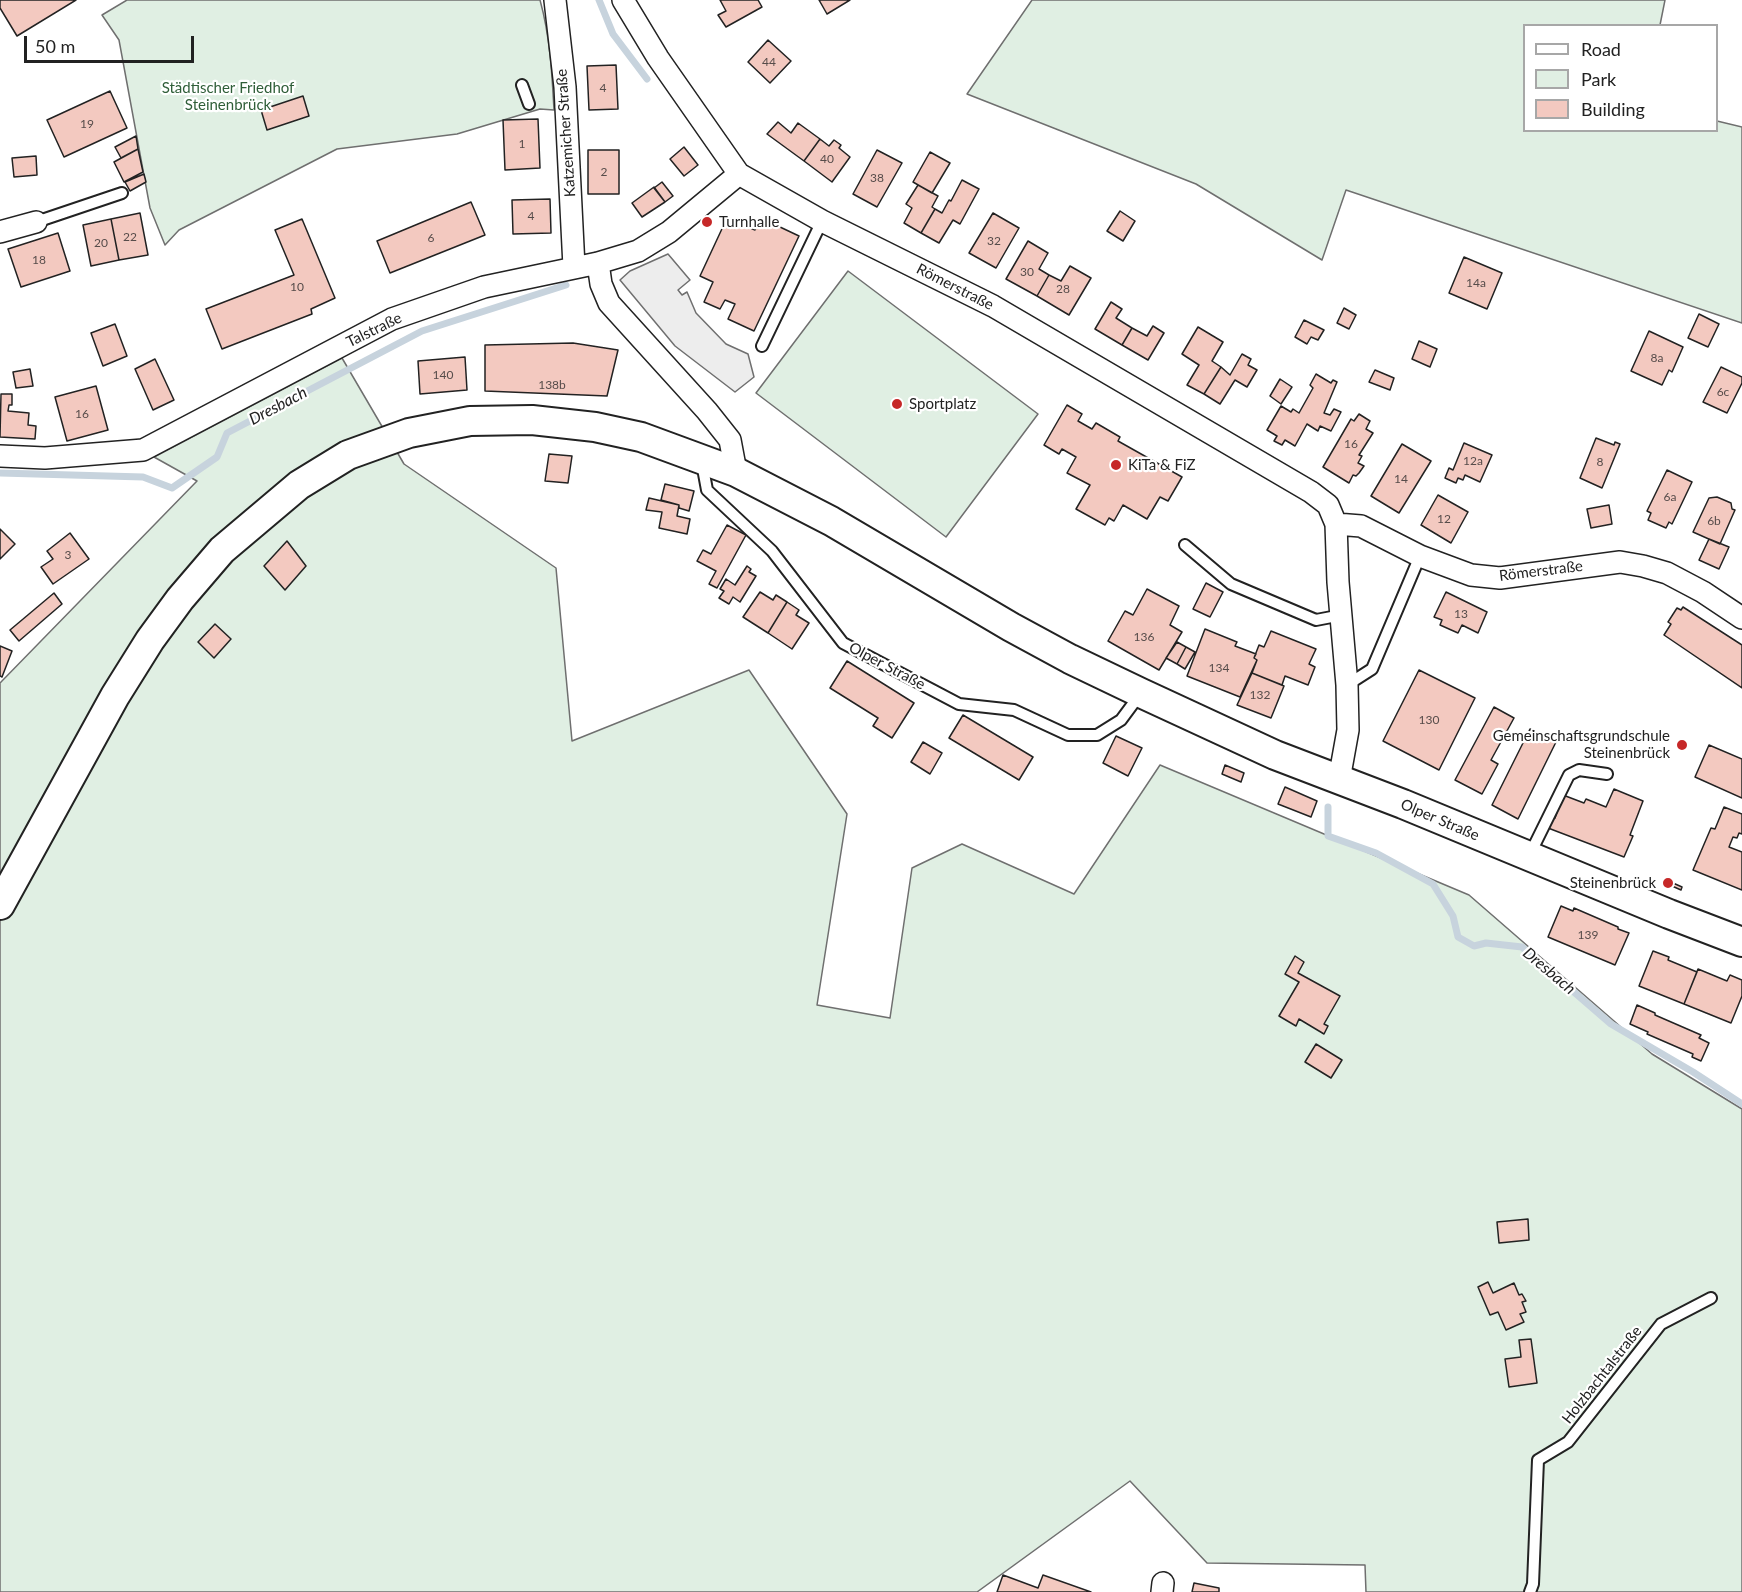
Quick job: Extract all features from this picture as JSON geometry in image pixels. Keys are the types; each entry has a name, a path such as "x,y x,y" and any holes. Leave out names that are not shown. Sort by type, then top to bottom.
{"main road":[{"name":"Olper Straße","path":"0,905 115,696 150,640 180,598 222,550 299,485 348,455 409,433 470,421 532,420 595,427 641,437 736,472 831,521 1021,633 1141,693 1275,754 1742,942"}],"street":[{"name":"Katzemicher Straße","path":"555,0 565,87 574,267"},
{"name":"Römerstraße","path":"626,1 658,58 739,174 822,221 993,306 1311,492 1328,505 1336,524 1361,526 1420,556 1471,575 1500,578 1620,562 1643,566 1667,573 1694,587 1742,618"},
{"name":"Talstraße","path":"0,456 45,458 143,450 392,319 484,287 598,263 638,251 669,232 739,174"},
{"path":"0,232 36,222"},
{"path":"598,263 601,284 609,303 707,411 730,440 736,472"},
{"path":"1336,524 1348,730 1339,780"}],"lane":[{"path":"522,85 529,104"},
{"path":"36,222 122,194"},
{"path":"762,346 822,221"},
{"name":"Olper Straße","path":"701,458 706,490 772,551 843,643 958,704 1014,710 1068,735 1096,735 1121,720 1141,693"},
{"path":"1185,545 1231,584 1317,620 1342,615"},
{"path":"1347,685 1372,669 1420,556"},
{"path":"1528,857 1569,775 1580,770 1607,774"},
{"name":"Holzbachtalstraße","path":"1530,1592 1533,1584 1538,1460 1568,1442 1660,1324 1711,1298"}],"green space":[{"name":"Städtischer Friedhof Steinenbrück","path":"127,0 540,0 548,41 554,110 540,109 457,134 337,149 179,230 165,245 150,208 119,40 102,15"},
{"path":"1032,0 1665,0 1660,24 1523,24 1523,132 1718,132 1718,121 1742,127 1742,323 1346,190 1322,260 1196,184 967,94"},
{"name":"Sportplatz","path":"848,271 1038,414 946,537 756,393"},
{"path":"342,358 404,464 556,568 572,741 749,670 847,814 817,1005 890,1018 912,868 962,844 1074,894 1160,765 1469,895 1652,1054 1742,1109 1742,1592 1366,1592 1365,1565 1207,1563 1130,1481 977,1592 0,1592 0,683 197,481 154,457"}],"shaded area":[{"path":"668,254 690,280 678,290 682,295 687,292 696,313 726,344 748,354 754,377 735,392 675,346 620,280 630,271"}],"building":[{"path":"0,0 76,0 17,36 0,8"},
{"path":"720,0 758,0 762,7 726,27 718,15 726,11"},
{"path":"819,0 850,0 827,14"},
{"path":"768,40 791,61 770,83 748,62"},
{"path":"616,65 618,109 589,110 587,66"},
{"path":"110,91 127,128 64,157 47,120"},
{"path":"303,96 309,116 267,130 261,110"},
{"path":"538,119 540,168 505,170 503,120"},
{"path":"778,122 791,133 798,123 820,139 804,161 767,134"},
{"path":"136,136 138,149 121,158 115,147"},
{"path":"820,139 829,146 834,140 841,145 839,148 850,157 832,182 804,161"},
{"path":"684,147 698,165 684,176 670,159"},
{"path":"138,149 143,172 124,182 114,162"},
{"path":"588,150 619,150 619,194 588,194"},
{"path":"877,150 902,163 877,207 853,194"},
{"path":"930,152 950,163 932,193 913,182"},
{"path":"36,156 37,175 14,177 12,158"},
{"path":"144,174 146,182 130,191 125,182"},
{"path":"962,180 979,189 960,224 953,220 939,243 921,233 935,209 942,213"},
{"path":"662,182 673,196 665,202 654,188"},
{"path":"918,185 938,196 932,207 935,209 921,233 904,223 912,208 906,204"},
{"path":"654,187 665,202 642,217 632,203"},
{"path":"550,199 551,233 513,234 512,200"},
{"path":"471,202 485,235 390,273 377,241"},
{"path":"1120,211 1135,221 1123,241 1107,231"},
{"path":"140,213 148,255 119,260 111,219"},
{"path":"993,213 1019,228 996,268 969,253"},
{"path":"727,218 755,230 761,218 799,236 754,331 728,319 735,304 725,300 720,309 704,302 713,282 700,276"},
{"path":"111,219 119,260 91,266 83,225"},
{"path":"302,219 335,298 311,309 312,314 222,349 206,309 294,275 275,230"},
{"path":"58,233 70,271 21,287 8,249"},
{"path":"1028,241 1048,253 1039,269 1049,275 1037,296 1006,279"},
{"path":"1464,257 1502,273 1487,309 1449,293"},
{"path":"1070,266 1091,278 1069,315 1037,296 1049,275 1061,281"},
{"path":"1111,302 1122,309 1116,318 1132,328 1122,345 1095,329"},
{"path":"1344,308 1356,315 1349,329 1337,323"},
{"path":"1699,314 1719,324 1708,347 1688,338"},
{"path":"1304,320 1324,330 1318,340 1311,337 1307,344 1295,337"},
{"path":"115,324 127,356 103,366 91,333"},
{"path":"1153,326 1164,333 1148,360 1122,345 1132,328 1147,336"},
{"path":"1198,327 1223,342 1212,361 1221,367 1204,394 1187,385 1199,365 1182,354"},
{"path":"1649,331 1683,347 1672,372 1669,370 1662,385 1631,371"},
{"path":"1419,341 1437,349 1430,367 1412,359"},
{"path":"573,343 618,350 607,396 485,391 485,345"},
{"path":"1242,354 1251,359 1248,365 1257,370 1247,387 1235,380 1220,404 1204,394 1221,367 1230,375"},
{"path":"465,357 467,390 420,394 418,361"},
{"path":"155,359 174,400 153,410 135,369"},
{"path":"1721,367 1742,377 1742,383 1727,413 1703,402"},
{"path":"30,369 33,386 16,388 13,372"},
{"path":"1375,370 1394,378 1390,390 1369,382"},
{"path":"1316,374 1331,383 1333,380 1337,382 1324,413 1330,415 1334,409 1341,412 1331,431 1320,426 1318,431 1307,424 1295,446 1285,440 1282,445 1274,441 1277,436 1267,430 1281,406 1291,412 1293,409 1299,413 1313,388 1310,385"},
{"path":"1280,379 1292,387 1281,404 1270,396"},
{"path":"96,386 108,430 67,441 55,397"},
{"path":"1,394 12,394 12,405 9,405 8,411 29,413 28,425 36,426 35,439 0,437"},
{"name":"KiTa & FiZ","path":"1067,405 1082,414 1078,421 1092,429 1096,423 1120,437 1118,441 1182,477 1168,501 1160,497 1147,519 1123,505 1114,521 1109,518 1105,525 1076,509 1090,485 1067,473 1076,457 1062,449 1059,454 1044,445"},
{"path":"1359,414 1370,421 1366,429 1373,433 1359,455 1362,456 1358,463 1364,466 1356,476 1353,475 1349,483 1323,467 1351,419 1354,421"},
{"path":"1596,438 1614,445 1615,442 1620,444 1602,488 1580,478"},
{"path":"1464,443 1492,455 1480,482 1465,475 1463,480 1458,478 1456,483 1445,478 1449,468 1453,470"},
{"path":"1402,444 1431,461 1399,513 1371,496"},
{"path":"549,454 572,456 568,483 545,481"},
{"path":"1667,470 1692,482 1672,524 1669,522 1666,528 1648,520 1651,513 1647,511"},
{"path":"665,484 694,491 689,511 679,508 679,505 661,500"},
{"path":"1438,495 1468,512 1451,543 1421,525"},
{"path":"1717,497 1731,503 1732,509 1735,510 1720,544 1693,532 1709,498"},
{"path":"649,498 679,505 677,516 690,519 687,534 659,528 662,512 646,510"},
{"path":"1609,505 1612,524 1591,528 1587,509"},
{"path":"727,525 746,535 717,588 709,584 716,571 697,561 703,550 711,554"},
{"path":"0,529 15,544 0,559"},
{"path":"70,533 89,559 53,584 41,567 53,559 47,551"},
{"path":"1709,539 1729,547 1719,569 1699,560"},
{"path":"287,541 306,566 285,590 264,566"},
{"path":"747,566 751,569 749,572 756,576 740,602 733,597 729,604 719,598 724,591 720,589 726,579 735,585"},
{"path":"1206,583 1223,592 1210,617 1193,609"},
{"path":"1147,589 1179,606 1170,625 1182,632 1159,670 1108,641 1125,611 1133,615"},
{"path":"760,592 773,600 776,595 787,602 768,633 743,617"},
{"path":"1446,592 1487,612 1478,633 1462,625 1458,633 1440,625 1442,620 1434,617"},
{"path":"54,593 62,604 19,641 10,630"},
{"path":"787,602 799,610 796,615 809,623 792,649 768,633"},
{"path":"1683,607 1742,645 1742,688 1664,635 1671,624 1668,622 1677,608 1681,610"},
{"path":"215,624 231,639 214,658 198,642"},
{"path":"1205,629 1237,642 1235,646 1256,654 1254,658 1257,660 1240,697 1187,676"},
{"path":"1271,631 1316,649 1309,664 1315,667 1308,685 1285,676 1282,685 1252,673 1259,645 1264,647"},
{"path":"1177,642 1186,647 1177,664 1166,658"},
{"path":"0,646 12,651 2,677 0,676"},
{"path":"1186,647 1195,652 1185,669 1177,664"},
{"path":"847,661 914,703 892,738 873,726 878,718 830,688"},
{"path":"1419,670 1475,698 1439,770 1383,741"},
{"path":"1252,673 1284,686 1271,718 1237,705"},
{"path":"1494,707 1514,718 1491,760 1498,764 1482,794 1455,780"},
{"path":"963,715 1033,757 1019,780 949,738"},
{"path":"1530,729 1556,742 1518,819 1492,805"},
{"path":"1116,736 1142,748 1128,776 1103,763"},
{"path":"923,742 942,753 930,774 911,762"},
{"path":"1709,745 1742,759 1742,798 1695,777"},
{"path":"1225,765 1244,773 1241,782 1222,774"},
{"path":"1285,787 1317,801 1311,817 1278,804"},
{"path":"1614,789 1643,801 1624,857 1548,828 1552,817 1555,818 1563,795 1584,803 1586,799 1606,807"},
{"path":"1724,807 1742,814 1742,834 1739,833 1737,838 1733,837 1729,847 1742,852 1742,890 1693,870 1711,828 1715,829"},
{"path":"1673,883 1682,887 1681,890 1672,886"},
{"path":"1561,906 1573,911 1574,908 1629,933 1615,965 1548,937"},
{"path":"1653,951 1697,972 1684,1004 1639,986"},
{"path":"1295,956 1304,962 1298,973 1340,996 1324,1024 1328,1026 1324,1034 1299,1019 1296,1026 1279,1016 1299,982 1285,974"},
{"path":"1698,969 1727,981 1730,975 1742,980 1742,996 1731,1023 1684,1004"},
{"path":"1637,1005 1701,1035 1699,1038 1709,1043 1701,1061 1692,1057 1693,1054 1630,1024"},
{"path":"1316,1044 1342,1060 1331,1078 1305,1062"},
{"path":"1528,1219 1529,1240 1499,1243 1497,1222"},
{"path":"1488,1282 1493,1293 1514,1283 1519,1295 1522,1294 1526,1301 1522,1302 1526,1312 1520,1314 1524,1322 1506,1330 1498,1312 1490,1315 1478,1287"},
{"path":"1531,1339 1537,1383 1509,1387 1505,1359 1521,1357 1519,1340"},
{"path":"1003,1575 1038,1588 1043,1575 1091,1592 997,1592"},
{"path":"1194,1583 1219,1588 1219,1592 1192,1592"}],"waterway":[{"path":"599,0 613,34 647,79"},
{"name":"Dresbach","path":"0,473 143,477 172,488 217,457 227,433 422,331 566,285"},
{"name":"Dresbach","path":"1328,807 1328,836 1376,853 1433,884 1453,916 1458,937 1474,946 1486,943 1522,947 1611,1024 1742,1104"}],"place":[{"name":"Turnhalle","path":"707,222"},
{"name":"Sportplatz","path":"897,404"},
{"name":"KiTa & FiZ","path":"1116,465"},
{"name":"Gemeinschaftsgrundschule Steinenbrück","path":"1682,745"},
{"name":"Steinenbrück","path":"1668,883"}]}
